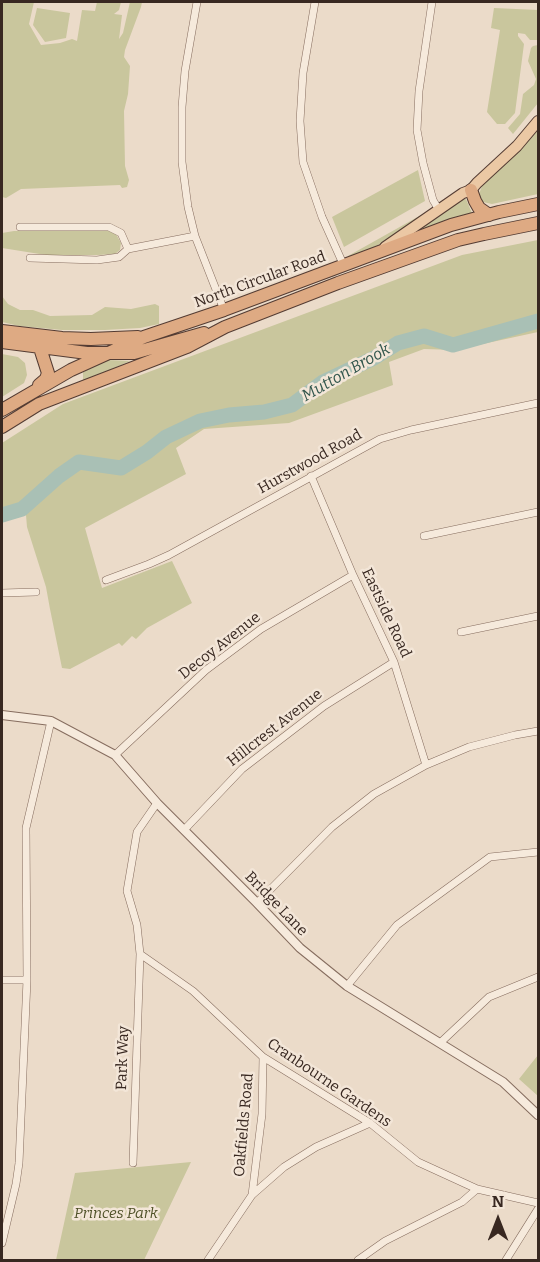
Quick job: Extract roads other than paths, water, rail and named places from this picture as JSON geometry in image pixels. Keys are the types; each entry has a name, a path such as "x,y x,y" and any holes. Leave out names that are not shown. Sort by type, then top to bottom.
{"highway":[{"path":"471,190 479,208 489,215"},
{"name":"North Circular Road","path":"2,410 71,370 144,337 224,310 451,225 538,204"},
{"name":"North Circular Road","path":"2,427 39,404 187,347 225,327 359,276 458,240 538,224"},
{"path":"2,342 87,354 108,354 142,351 225,327"},
{"path":"2,331 62,338 144,337"},
{"path":"30,394 46,379 48,373 40,348"}],"main road":[{"path":"375,254 463,193 471,190 517,146 538,121"}],"street":[{"path":"197,2 185,71 182,107 182,162 188,207 195,236 224,310"},
{"path":"315,2 303,73 300,121 303,162 322,217 344,266"},
{"path":"432,2 418,91 417,130 433,200 439,210"},
{"path":"20,227 109,226 121,233 128,249"},
{"path":"30,258 97,260 119,257 128,249 195,236"},
{"name":"Hurstwood Road","path":"106,580 169,555 380,439 411,430 538,403"},
{"name":"Eastside Road","path":"311,476 353,575 394,662 426,765"},
{"path":"424,536 538,512"},
{"name":"Decoy Avenue","path":"115,755 206,670 261,629 353,575"},
{"path":"2,593 36,592"},
{"path":"461,632 538,616"},
{"name":"Hillcrest Avenue","path":"184,830 242,769 324,706 394,662"},
{"name":"Bridge Lane","path":"2,715 51,722 115,755 157,803 300,948 347,986 503,1082 538,1115"},
{"path":"2,1244 19,1163 27,980 26,828 51,722"},
{"path":"257,903 333,827 374,794 426,765 470,747 538,731"},
{"path":"140,954 136,925 127,891 137,832 157,803"},
{"path":"347,986 397,925 490,857 538,852"},
{"name":"Cranbourne Gardens","path":"140,954 193,991 263,1057 370,1123 418,1162 477,1189 538,1203"},
{"name":"Park Way","path":"133,1163 140,954"},
{"path":"441,1043 489,997 538,977"},
{"path":"2,980 27,980"},
{"name":"Oakfields Road","path":"252,1195 262,1114 263,1057"},
{"name":"Oakfields Road","path":"208,1260 252,1195 284,1167 316,1147 370,1123"},
{"path":"359,1260 385,1241 462,1202 477,1189"},
{"path":"506,1260 538,1209"}],"waterway":[{"name":"Mutton Brook","path":"2,515 22,509 59,476 79,462 121,468 166,437 200,421 229,415 264,412 292,405 323,382 374,358 398,343 424,336 453,345 538,321"}],"park label":[{"name":"Princes Park","path":"116,1214"}]}
